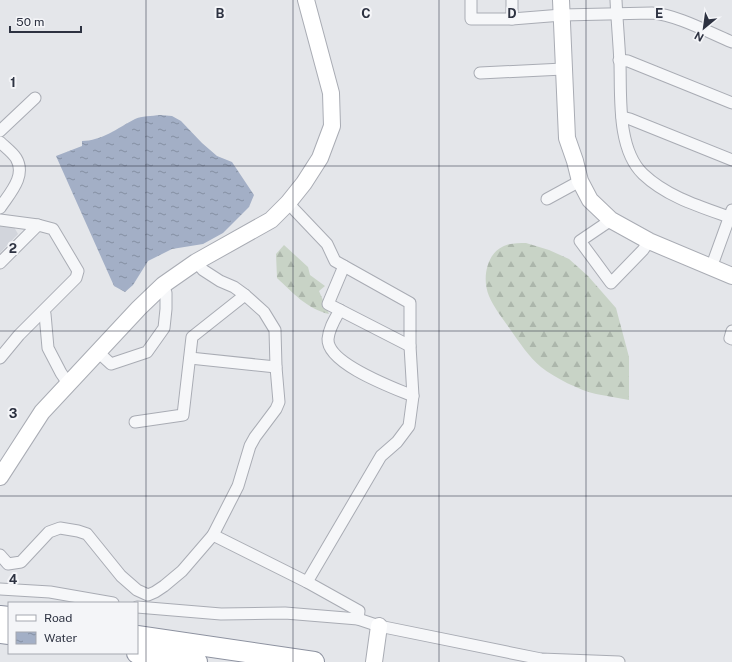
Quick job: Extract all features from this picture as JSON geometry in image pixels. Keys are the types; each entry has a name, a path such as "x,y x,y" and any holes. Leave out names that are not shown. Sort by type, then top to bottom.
{"highway":[{"path":"138,636 314,662"},
{"path":"138,653 197,662"}],"street":[{"path":"0,478 42,412 139,308 163,285 196,262 271,220 288,203 304,183 320,158 332,126 331,93 306,0"},
{"path":"471,0 471,18 512,20 561,7 617,14 652,13 662,14 732,42"},
{"path":"512,0 512,20"},
{"path":"616,0 624,138 632,159 642,173 670,194 731,215 711,268"},
{"path":"561,7 567,138 580,181 590,200 611,220 649,241 732,276"},
{"path":"619,60 628,61 732,103"},
{"path":"480,73 563,69"},
{"path":"0,131 35,98"},
{"path":"622,117 732,160"},
{"path":"0,142 16,158 20,169 18,179 0,208"},
{"path":"547,199 580,181"},
{"path":"288,203 327,244 335,261 410,303 410,346 413,396 409,426 397,442 381,456 307,582"},
{"path":"0,220 38,225 53,229 78,271 76,278 19,335 0,358"},
{"path":"611,220 580,241 611,283 643,250 649,241"},
{"path":"0,263 38,225"},
{"path":"196,262 203,270 220,281 234,287 264,312 275,330 279,402 276,409 252,442 238,486 213,535 182,571 164,586 148,595 142,608 221,614 285,613 358,619 379,626 541,660 619,662"},
{"path":"344,266 328,304 410,346"},
{"path":"98,352 111,364 147,352 164,328 166,293 163,285"},
{"path":"135,422 183,416 192,337 244,295"},
{"path":"340,310 330,329 328,340 334,353 341,361 377,382 413,396"},
{"path":"43,312 45,314 48,348 68,383"},
{"path":"732,331 730,338 732,339"},
{"path":"190,358 276,367"},
{"path":"0,555 8,564 21,562 49,532 60,528 87,534 121,576 137,590 148,595"},
{"path":"213,535 307,582 359,611 358,619"},
{"path":"0,589 50,592 107,602"},
{"path":"374,662 379,626"}],"shaded area":[{"path":"0,226 14,227 18,234 0,253"}],"green space":[{"path":"517,243 526,243 549,250 569,259 588,276 616,308 629,357 629,400 582,390 567,383 541,367 528,354 496,309 487,290 486,276 489,262 492,256 502,247"},
{"path":"284,245 308,267 310,275 325,286 319,291 329,314 321,312 307,304 277,278 276,254"}],"water":[{"path":"160,115 172,116 181,121 217,156 232,162 254,195 249,207 223,233 203,244 172,249 148,261 133,285 125,292 114,286 56,156 82,146 82,141 96,139 137,118"}]}
